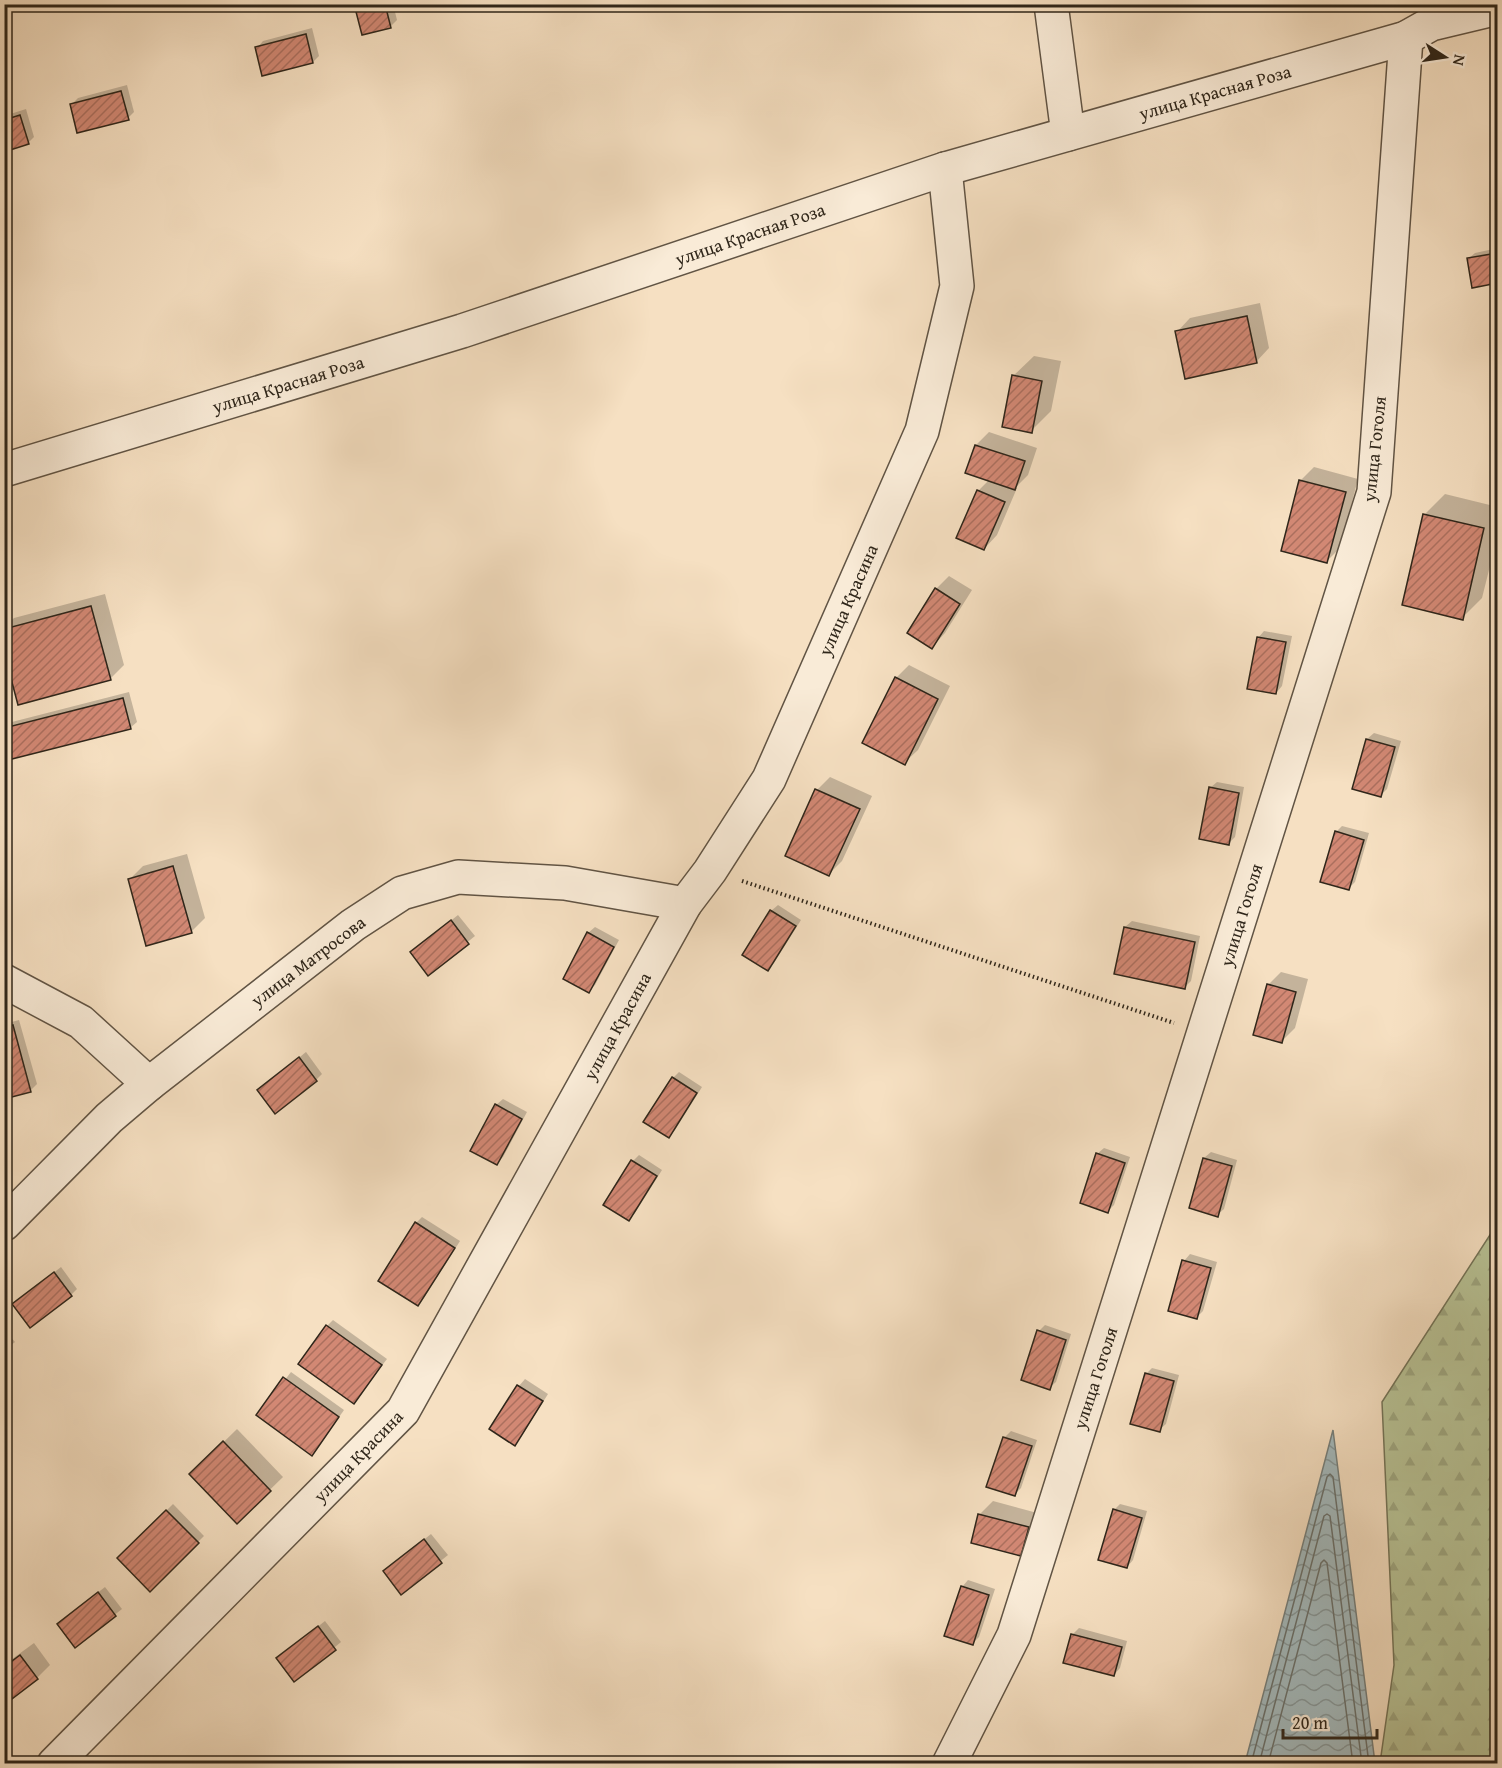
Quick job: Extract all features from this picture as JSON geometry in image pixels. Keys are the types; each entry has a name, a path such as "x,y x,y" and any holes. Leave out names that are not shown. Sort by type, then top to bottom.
{"street":[{"path":"1051,4 1068,134"},
{"name":"улица Красная Роза","path":"4,470 462,331 945,169 1406,38 1431,24 1497,8"},
{"name":"улица Гоголя","path":"949,1764 1014,1635 1374,492 1406,38"},
{"name":"улица Красина","path":"54,1764 404,1411 685,904 710,871 769,779 922,431 957,286 945,169"},
{"name":"улица Матросова","path":"4,1224 109,1118 149,1084 353,925 402,894 458,877 565,883 685,904"},
{"path":"4,981 81,1022 149,1084"}],"path":[{"path":"710,871 1204,1033"}],"green space":[{"path":"1497,1224 1497,1763 1380,1763 1394,1665 1382,1402"}],"water":[{"path":"1333,1430 1375,1763 1245,1763"}],"building":[{"path":"354,4 385,4 391,28 362,35"},
{"path":"487,4 508,4 488,10"},
{"path":"306,34 313,63 262,76 255,47"},
{"path":"121,91 129,120 77,133 70,104"},
{"path":"20,115 29,144 4,152 4,120"},
{"path":"1498,253 1498,283 1472,288 1467,258"},
{"path":"1247,316 1257,363 1185,379 1175,331"},
{"path":"1012,375 1042,381 1032,433 1002,427"},
{"path":"975,445 1025,461 1015,490 965,473"},
{"path":"1299,480 1346,492 1327,563 1281,551"},
{"path":"977,490 1005,502 984,550 956,538"},
{"path":"1423,514 1484,528 1463,620 1402,605"},
{"path":"935,588 960,604 932,649 907,633"},
{"path":"91,606 111,680 18,705 4,652 4,629"},
{"path":"1257,637 1286,642 1276,694 1247,689"},
{"path":"895,677 938,699 905,765 862,743"},
{"path":"123,698 131,729 4,761 4,728"},
{"path":"1366,739 1395,747 1381,797 1352,789"},
{"path":"1209,787 1239,793 1229,845 1199,839"},
{"path":"815,789 860,809 829,876 785,856"},
{"path":"1335,831 1364,840 1349,890 1320,882"},
{"path":"173,866 192,933 146,946 128,879"},
{"path":"770,910 796,926 768,971 742,955"},
{"path":"451,920 469,944 428,976 410,952"},
{"path":"1124,927 1195,942 1185,989 1114,974"},
{"path":"587,932 614,947 589,993 563,979"},
{"path":"1267,984 1296,992 1282,1043 1253,1035"},
{"path":"13,1025 31,1092 4,1099 4,1027"},
{"path":"299,1057 317,1081 275,1114 257,1090"},
{"path":"672,1077 697,1093 669,1138 643,1122"},
{"path":"495,1104 522,1119 497,1165 470,1151"},
{"path":"1096,1153 1125,1163 1108,1213 1080,1203"},
{"path":"1203,1158 1232,1166 1218,1217 1189,1208"},
{"path":"631,1160 657,1176 629,1221 603,1205"},
{"path":"415,1222 455,1248 418,1306 378,1281"},
{"path":"1182,1260 1211,1268 1197,1319 1168,1311"},
{"path":"54,1272 72,1296 30,1328 12,1304"},
{"path":"326,1325 382,1365 354,1404 298,1364"},
{"path":"1037,1330 1066,1340 1050,1390 1021,1380"},
{"path":"1145,1373 1174,1381 1160,1432 1130,1424"},
{"path":"283,1377 339,1417 312,1456 256,1415"},
{"path":"517,1385 543,1401 515,1446 489,1429"},
{"path":"1003,1437 1032,1446 1015,1496 986,1487"},
{"path":"223,1441 271,1491 237,1524 189,1474"},
{"path":"1113,1509 1142,1518 1127,1568 1098,1560"},
{"path":"166,1510 199,1543 150,1592 117,1558"},
{"path":"978,1514 1029,1527 1021,1556 971,1543"},
{"path":"424,1539 442,1563 401,1595 383,1571"},
{"path":"961,1586 989,1595 973,1645 944,1636"},
{"path":"98,1592 116,1616 75,1648 57,1624"},
{"path":"318,1626 336,1650 294,1682 276,1658"},
{"path":"1071,1634 1122,1647 1114,1676 1063,1663"},
{"path":"20,1655 38,1679 4,1705 4,1667"}]}
